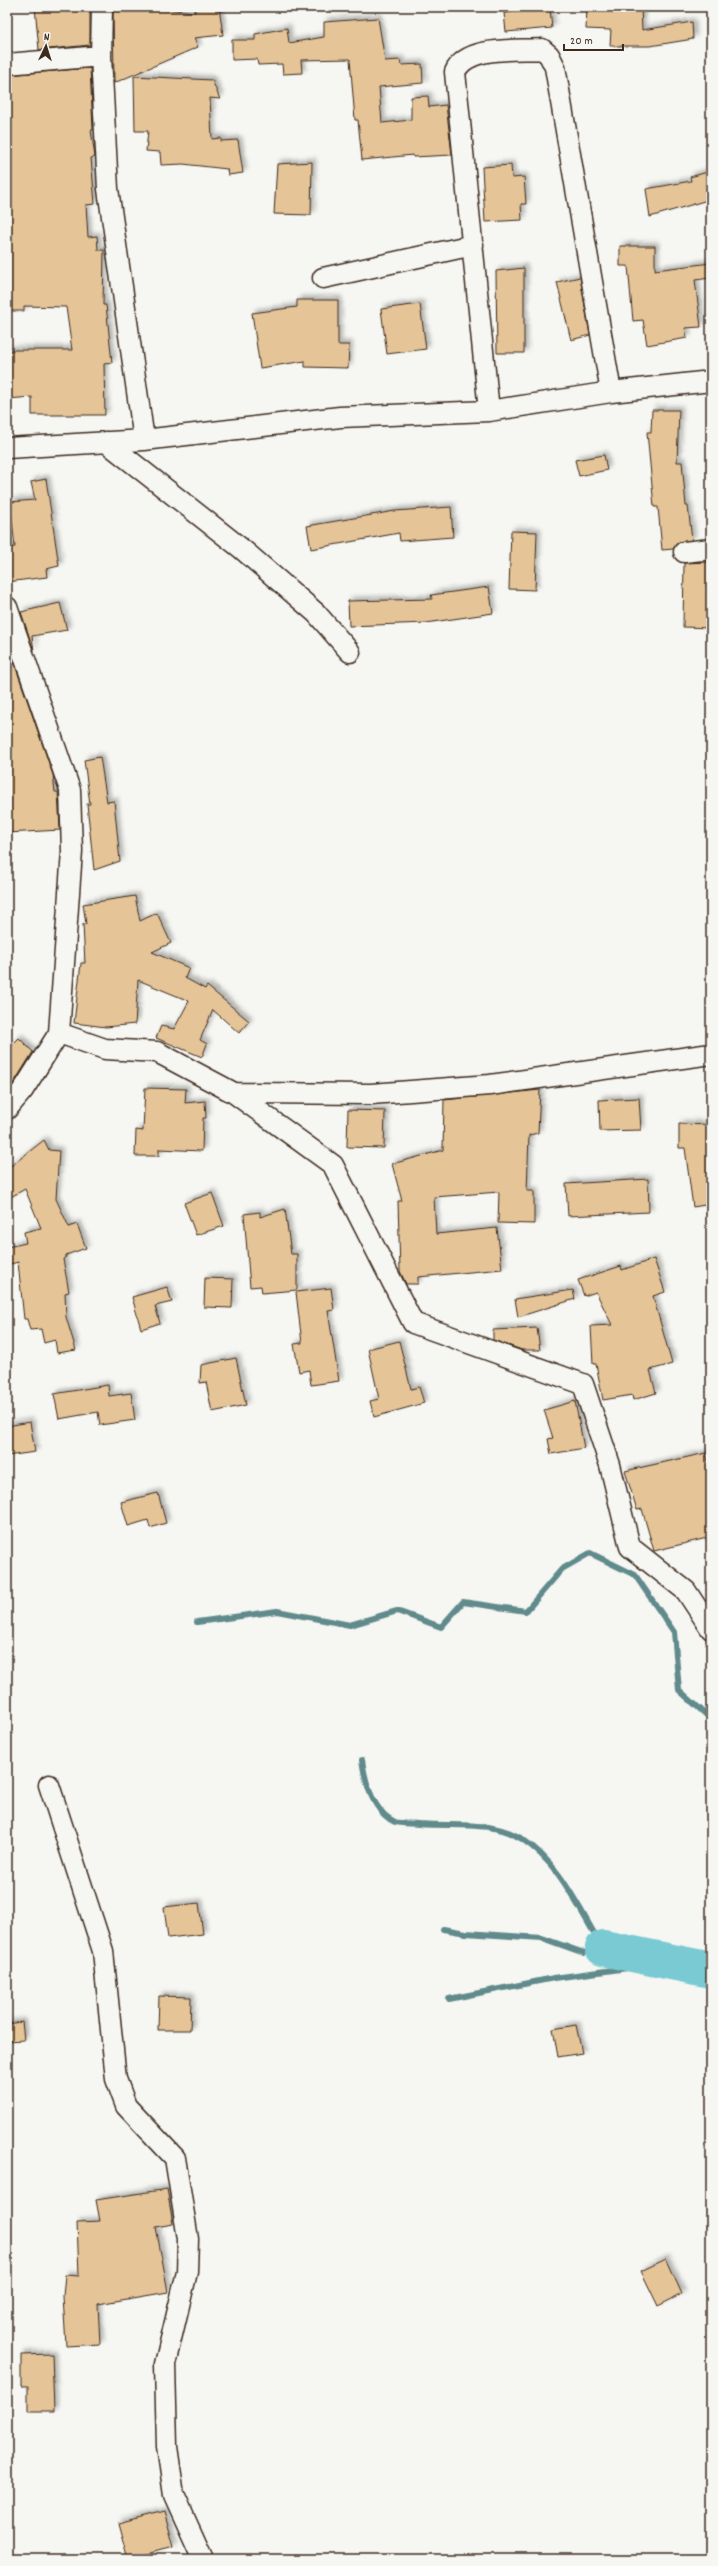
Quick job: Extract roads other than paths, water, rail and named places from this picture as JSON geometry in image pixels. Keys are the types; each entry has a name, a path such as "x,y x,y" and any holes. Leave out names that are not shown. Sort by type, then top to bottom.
{"street":[{"path":"102,7 101,56 108,189 144,440"},
{"path":"489,411 455,72 458,64 477,54 542,49 549,55 555,68 611,392"},
{"path":"7,64 101,56"},
{"path":"323,278 473,246"},
{"path":"7,448 144,440 340,417 489,411 611,392 711,380"},
{"path":"106,442 242,549 316,613 350,652"},
{"path":"684,552 711,549"},
{"path":"7,607 70,790 71,865 59,1032 23,1090 7,1109"},
{"path":"59,1032 105,1049 157,1052 234,1093 333,1165 413,1323 583,1384 610,1466 630,1547 686,1591 711,1629"},
{"path":"234,1093 371,1094 418,1091 490,1085 711,1054"},
{"path":"49,1785 103,1951 116,2079 126,2106 175,2158 188,2239 187,2272 165,2364 167,2447 174,2495 203,2559"}],"waterway":[{"path":"197,1622 277,1611 350,1625 397,1611 441,1627 463,1602 526,1611 562,1569 590,1553 635,1575 674,1632 679,1690 711,1719"},
{"path":"362,1760 365,1777 371,1795 381,1811 395,1822 472,1826 498,1829 511,1833 536,1849 558,1874 603,1948 584,1953 542,1938 466,1933 443,1929"},
{"path":"603,1948 711,1970"},
{"path":"449,1999 554,1978 672,1962"}]}
